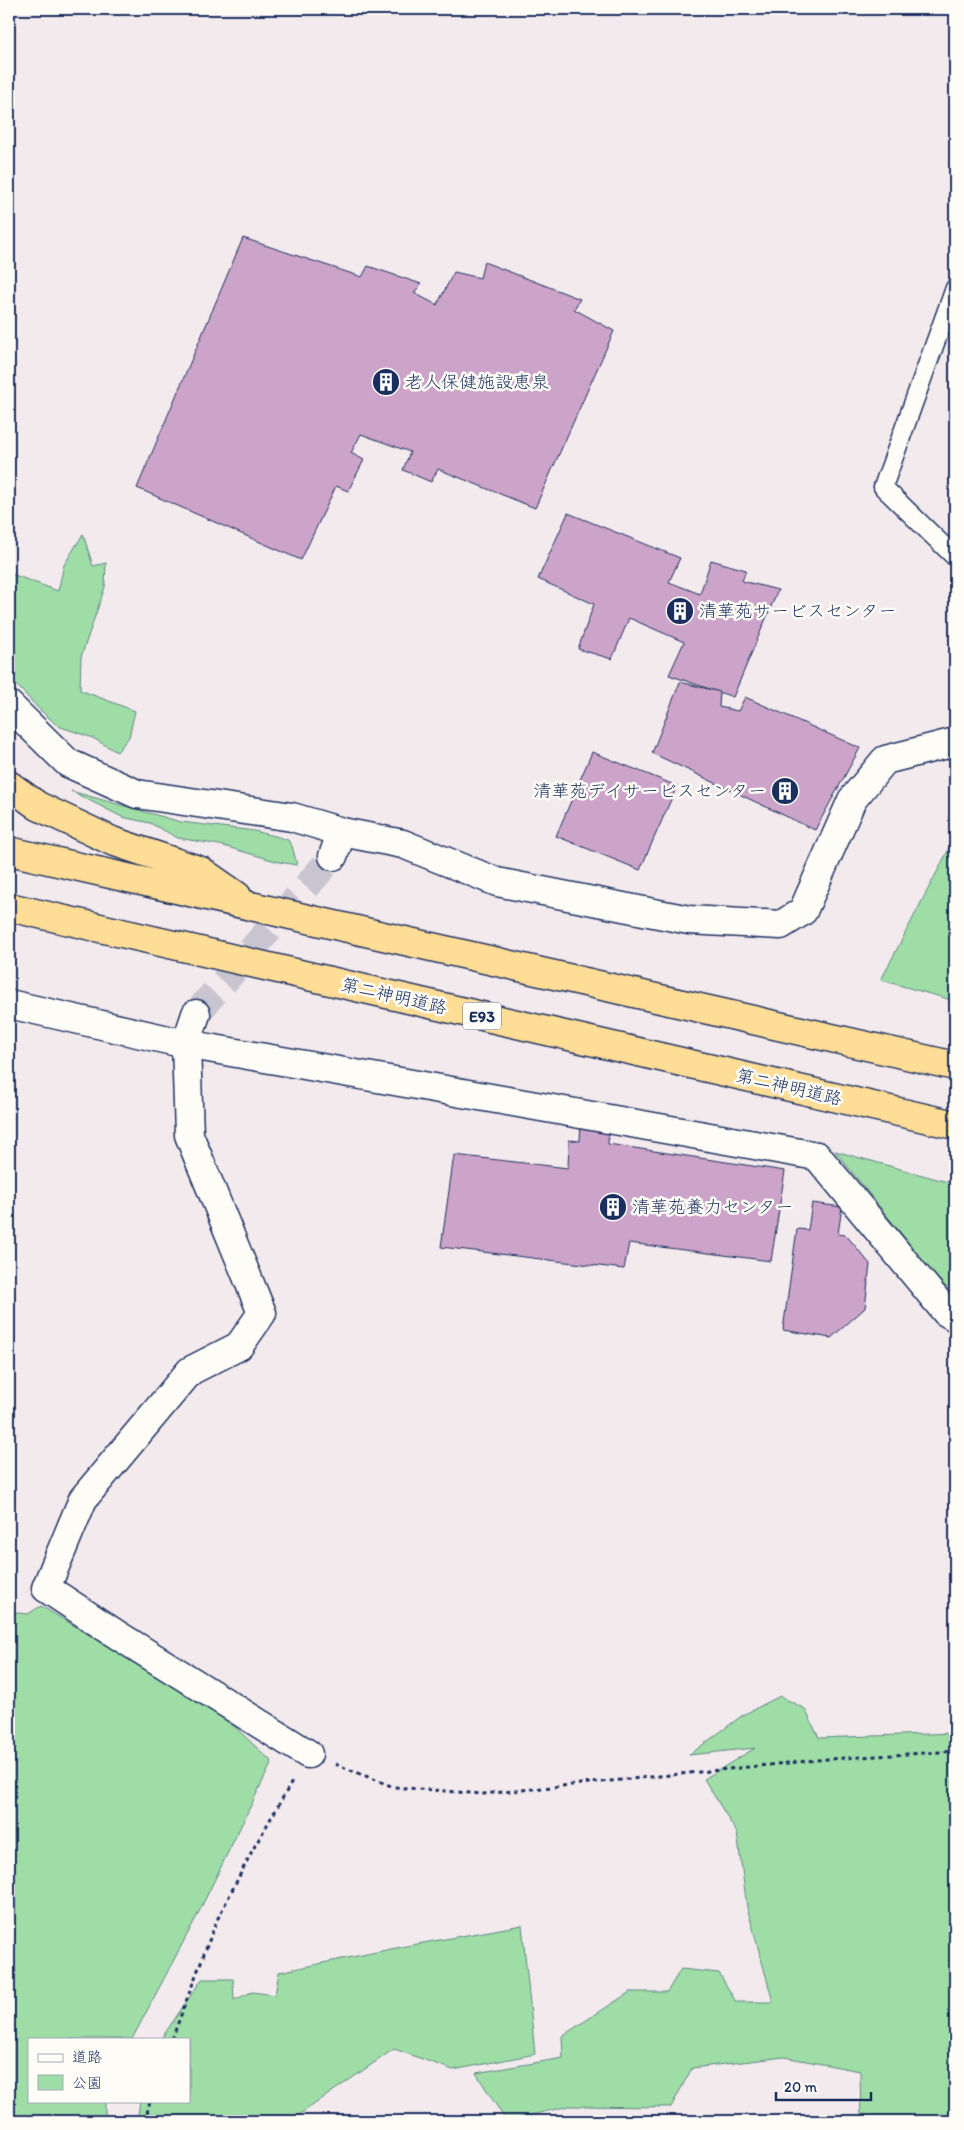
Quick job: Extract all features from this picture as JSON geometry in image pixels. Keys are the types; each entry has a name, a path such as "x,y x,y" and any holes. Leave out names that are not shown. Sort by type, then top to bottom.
{"highway":[{"path":"9,785 38,806 112,841 201,871 250,905"},
{"path":"9,850 955,1066"},
{"name":"第二神明道路","path":"9,907 955,1125"},
{"path":"9,916 158,941"}],"street":[{"path":"9,705 68,763 137,794 292,818 338,844 402,844 497,882 689,920 781,925 803,911 852,800 885,760 955,742"},
{"path":"9,1004 186,1044 817,1156 946,1312 955,1317"},
{"path":"196,1014 186,1044 189,1135 262,1314 239,1346 190,1371 83,1498 46,1588 308,1754"}],"lane":[{"path":"955,288 883,487 955,557"}],"path":[{"path":"172,2038 216,1922 252,1851 308,1754 394,1787 483,1794 827,1759 955,1751"},
{"path":"145,2121 150,2102"}],"green space":[{"path":"83,534 93,566 106,563 105,587 81,657 80,690 135,711 129,737 117,752 93,738 58,726 9,677 9,573 58,591 64,565"},
{"path":"71,791 181,822 254,831 288,840 292,846 297,865 279,862 220,845 178,838 150,823 122,817"},
{"path":"955,837 955,1001 881,980"},
{"path":"835,1151 955,1184 955,1296 923,1263"},
{"path":"41,1606 220,1713 272,1762 196,1918 133,2038 28,2038 28,2102 105,2102 105,2121 9,2121 9,1612 28,1614"},
{"path":"780,1696 805,1709 819,1738 955,1733 955,2101 953,2121 861,2121 860,2071 784,2057 692,2068 671,2107 569,2106 506,2121 476,2073 563,2058 562,2036 630,1992 667,1992 681,1969 719,1973 736,2002 773,2002 747,1907 737,1833 704,1779 755,1748 689,1755 743,1715"},
{"path":"522,1925 535,2054 453,2070 394,2049 290,2121 137,2121 140,2102 190,2102 190,2038 162,2038 202,1979 233,1979 234,2000 252,1992 275,1995 279,1972"}],"building":[{"name":"老人保健施設恵泉","path":"243,238 362,277 368,266 421,284 414,293 437,305 454,272 480,278 484,262 580,299 574,309 614,331 535,508 438,469 431,482 403,470 410,452 361,434 351,453 364,460 348,491 336,486 301,560 137,488"},
{"name":"清華苑サービスセンター","path":"568,513 680,558 669,582 700,594 711,560 746,570 742,581 778,590 733,697 669,675 684,642 629,618 612,659 578,649 594,604 538,579"},
{"name":"清華苑デイサービスセンター","path":"680,682 720,692 719,707 738,711 745,697 860,748 815,830 652,753"},
{"path":"592,752 677,786 640,870 556,836"},
{"name":"清華苑養力センター","path":"581,1122 609,1123 608,1144 785,1171 771,1261 629,1243 624,1269 441,1247 454,1155 568,1168 569,1140 580,1141"},
{"path":"812,1203 842,1207 838,1234 846,1235 870,1264 865,1308 831,1338 783,1330 797,1229 808,1230"}],"tunnel":[{"path":"196,1014 333,856"}],"place":[{"name":"老人保健施設恵泉","path":"386,382"},
{"name":"清華苑サービスセンター","path":"680,611"},
{"name":"清華苑デイサービスセンター","path":"785,791"},
{"name":"清華苑養力センター","path":"613,1207"}]}
